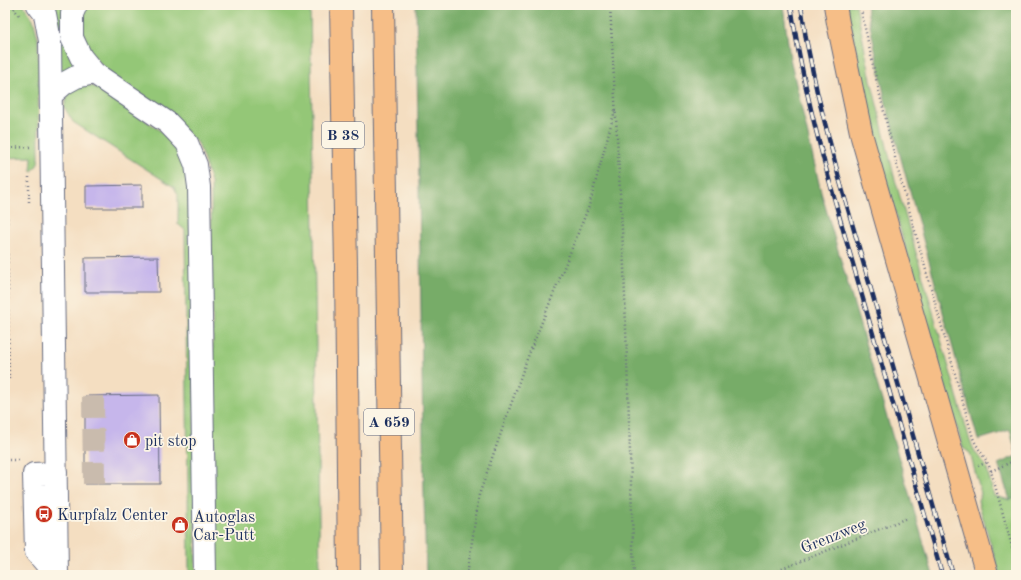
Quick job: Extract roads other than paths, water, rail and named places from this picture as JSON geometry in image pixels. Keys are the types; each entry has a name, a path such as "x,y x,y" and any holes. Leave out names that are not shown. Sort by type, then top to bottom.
{"main road":[{"name":"B 38","path":"341,5 346,266"},
{"name":"B 38","path":"383,5 387,269"},
{"path":"835,5 862,137 987,575"},
{"name":"A 659","path":"346,266 348,570"},
{"name":"A 659","path":"387,269 392,575"}],"street":[{"path":"38,5 45,14 50,41 56,575"},
{"path":"76,5 72,14 72,38 81,57 94,73 168,123 187,143 196,164 200,187 205,575"},
{"path":"51,96 65,83 76,77 94,73"},
{"path":"56,473 29,467 36,552 56,575"}],"tunnel":[{"path":"93,396 94,484"}],"railway":[{"path":"791,5 803,74 828,177 942,575"},
{"path":"801,5 806,39 817,92 839,178 953,575"}],"place":[{"name":"pit stop","path":"132,440"},
{"name":"Kurpfalz Center","path":"44,514"},
{"name":"Autoglas Car-Putt","path":"180,525"}]}
